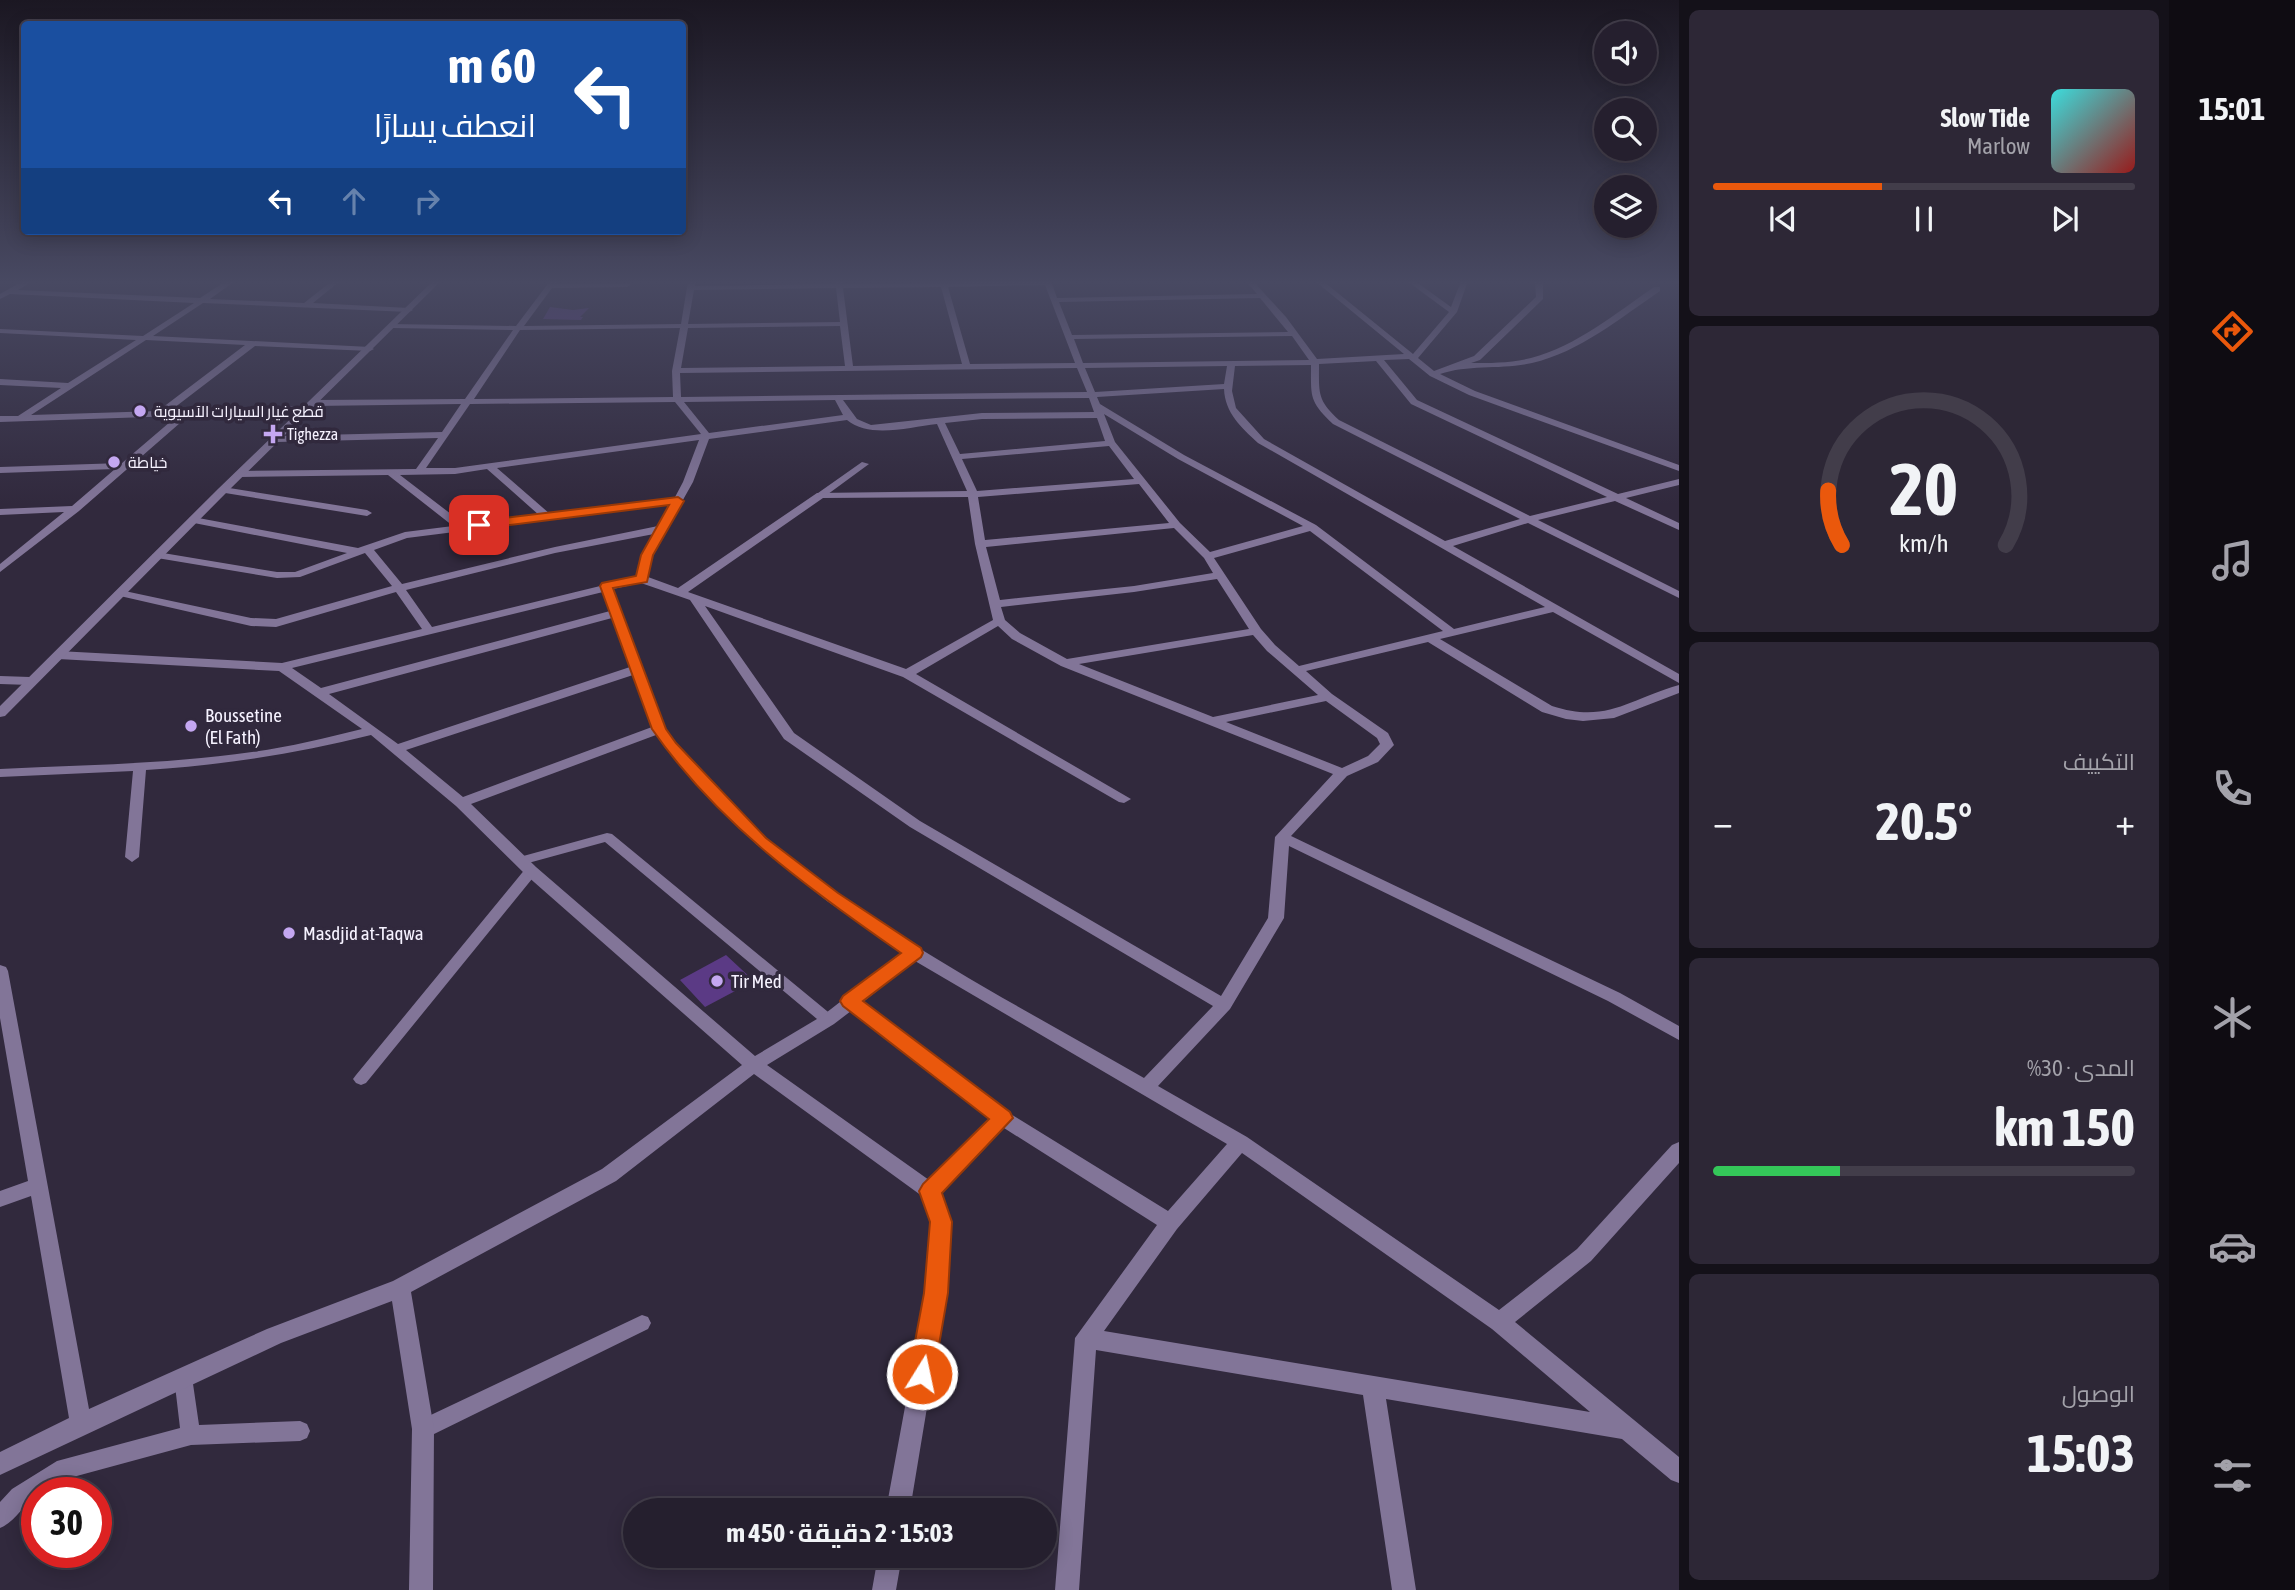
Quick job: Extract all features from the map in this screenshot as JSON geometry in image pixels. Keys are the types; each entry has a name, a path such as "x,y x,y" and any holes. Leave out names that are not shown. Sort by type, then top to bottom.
{"street":[{"path":"19,418 118,355"},
{"path":"159,415 237,355"},
{"path":"0,713 223,490 364,355"},
{"path":"419,472 498,355"},
{"path":"679,355 676,371 677,399 706,435"},
{"path":"848,355 849,368"},
{"path":"963,355 967,368"},
{"path":"1077,355 1111,443 1176,524 1208,556 1256,631 1328,697 1382,736 1387,745 1373,759 1342,773 1282,837 1276,918 1224,1005 1147,1086"},
{"path":"1310,355 1315,362 1315,388 1319,406 1336,422 1679,595"},
{"path":"1433,374 1480,355"},
{"path":"1457,366 1513,364 1546,355"},
{"path":"676,371 1231,364 1415,356 1433,374 1472,393 1679,468"},
{"path":"1378,358 1402,389 1422,406 1679,527"},
{"path":"1231,364 1227,386 1231,412 1261,441 1679,679"},
{"path":"0,382 69,386"},
{"path":"836,396 848,416 860,426 890,428 939,419 1095,405 1227,386"},
{"path":"0,419 185,414 311,406 836,396 1095,405 1181,457 1312,527 1452,632"},
{"path":"0,569 6,559 75,509 185,414"},
{"path":"240,474 392,473 489,466 848,416"},
{"path":"939,419 973,494 979,544 999,621 1023,641 1065,663 1342,773"},
{"path":"277,439 444,435"},
{"path":"642,579 647,555 678,501 706,435"},
{"path":"956,457 1111,443"},
{"path":"0,470 126,466"},
{"path":"489,466 547,517"},
{"path":"392,473 460,527"},
{"path":"679,593 821,495 973,494 1143,481"},
{"path":"1444,545 1616,496 1679,482"},
{"path":"223,490 367,513"},
{"path":"157,555 288,575 305,573 362,549 405,536 678,501"},
{"path":"0,512 75,509"},
{"path":"193,520 362,549 400,588 429,631"},
{"path":"979,544 1176,524"},
{"path":"1208,556 1312,527"},
{"path":"120,593 251,622 276,623 400,588 555,550 661,529"},
{"path":"994,604 1134,589 1220,575"},
{"path":"58,654 282,667 642,579 906,674 1124,799"},
{"path":"606,586 659,729 671,746 761,841 832,897 914,953 1240,1142 1499,1322 1628,1430 1678,1476"},
{"path":"695,599 789,736 915,824 1224,1005"},
{"path":"1296,670 1556,608"},
{"path":"318,693 617,613"},
{"path":"906,674 999,621"},
{"path":"1065,663 1256,631"},
{"path":"1430,638 1547,709 1566,717 1586,720 1605,717 1679,689"},
{"path":"282,667 396,748 461,803 526,866 754,1065 930,1191 941,1222 936,1293 900,1498"},
{"path":"396,748 637,669"},
{"path":"0,680 30,681"},
{"path":"1212,722 1328,697"},
{"path":"461,803 659,729"},
{"path":"0,773 140,766 291,750 373,730"},
{"path":"132,857 140,766"},
{"path":"1282,837 1614,997 1679,1034"},
{"path":"0,1464 274,1336 400,1288 609,1175 754,1065 828,1020 914,953"},
{"path":"0,971 81,1424"},
{"path":"850,1001 1003,1118 1170,1223"},
{"path":"930,1191 1003,1118"},
{"path":"1067,1590 1086,1338 1170,1223 1240,1142"},
{"path":"1499,1322 1584,1255 1679,1150"},
{"path":"0,1199 38,1185"},
{"path":"400,1288 424,1429 421,1590"},
{"path":"1086,1338 1628,1430"},
{"path":"1373,1386 1404,1590"},
{"path":"884,1590 888,1568"}],"lane":[{"path":"821,495 865,464"},
{"path":"361,1079 526,866 607,837 828,1020"},
{"path":"424,1429 642,1323"},
{"path":"183,1377 191,1436"},
{"path":"0,1518 19,1496 57,1471 191,1436 300,1430"}],"building":[{"name":"Tir Med","path":"726,955 754,981 705,1007 680,980"}],"place":[{"name":"قطع غيار السيارات الآسيوية","path":"140,411"},
{"name":"Tighezza","path":"273,434"},
{"name":"خياطة","path":"114,462"},
{"name":"Boussetine (El Fath)","path":"191,726"},
{"name":"Masdjid at-Taqwa","path":"289,933"},
{"name":"Tir Med","path":"717,981"}],"route":[{"path":"479,525 678,501 647,555 642,579 606,586 659,729 671,746 761,841 832,897 914,953 850,1001 1003,1118 930,1191 941,1222 936,1293 922,1374"}]}
